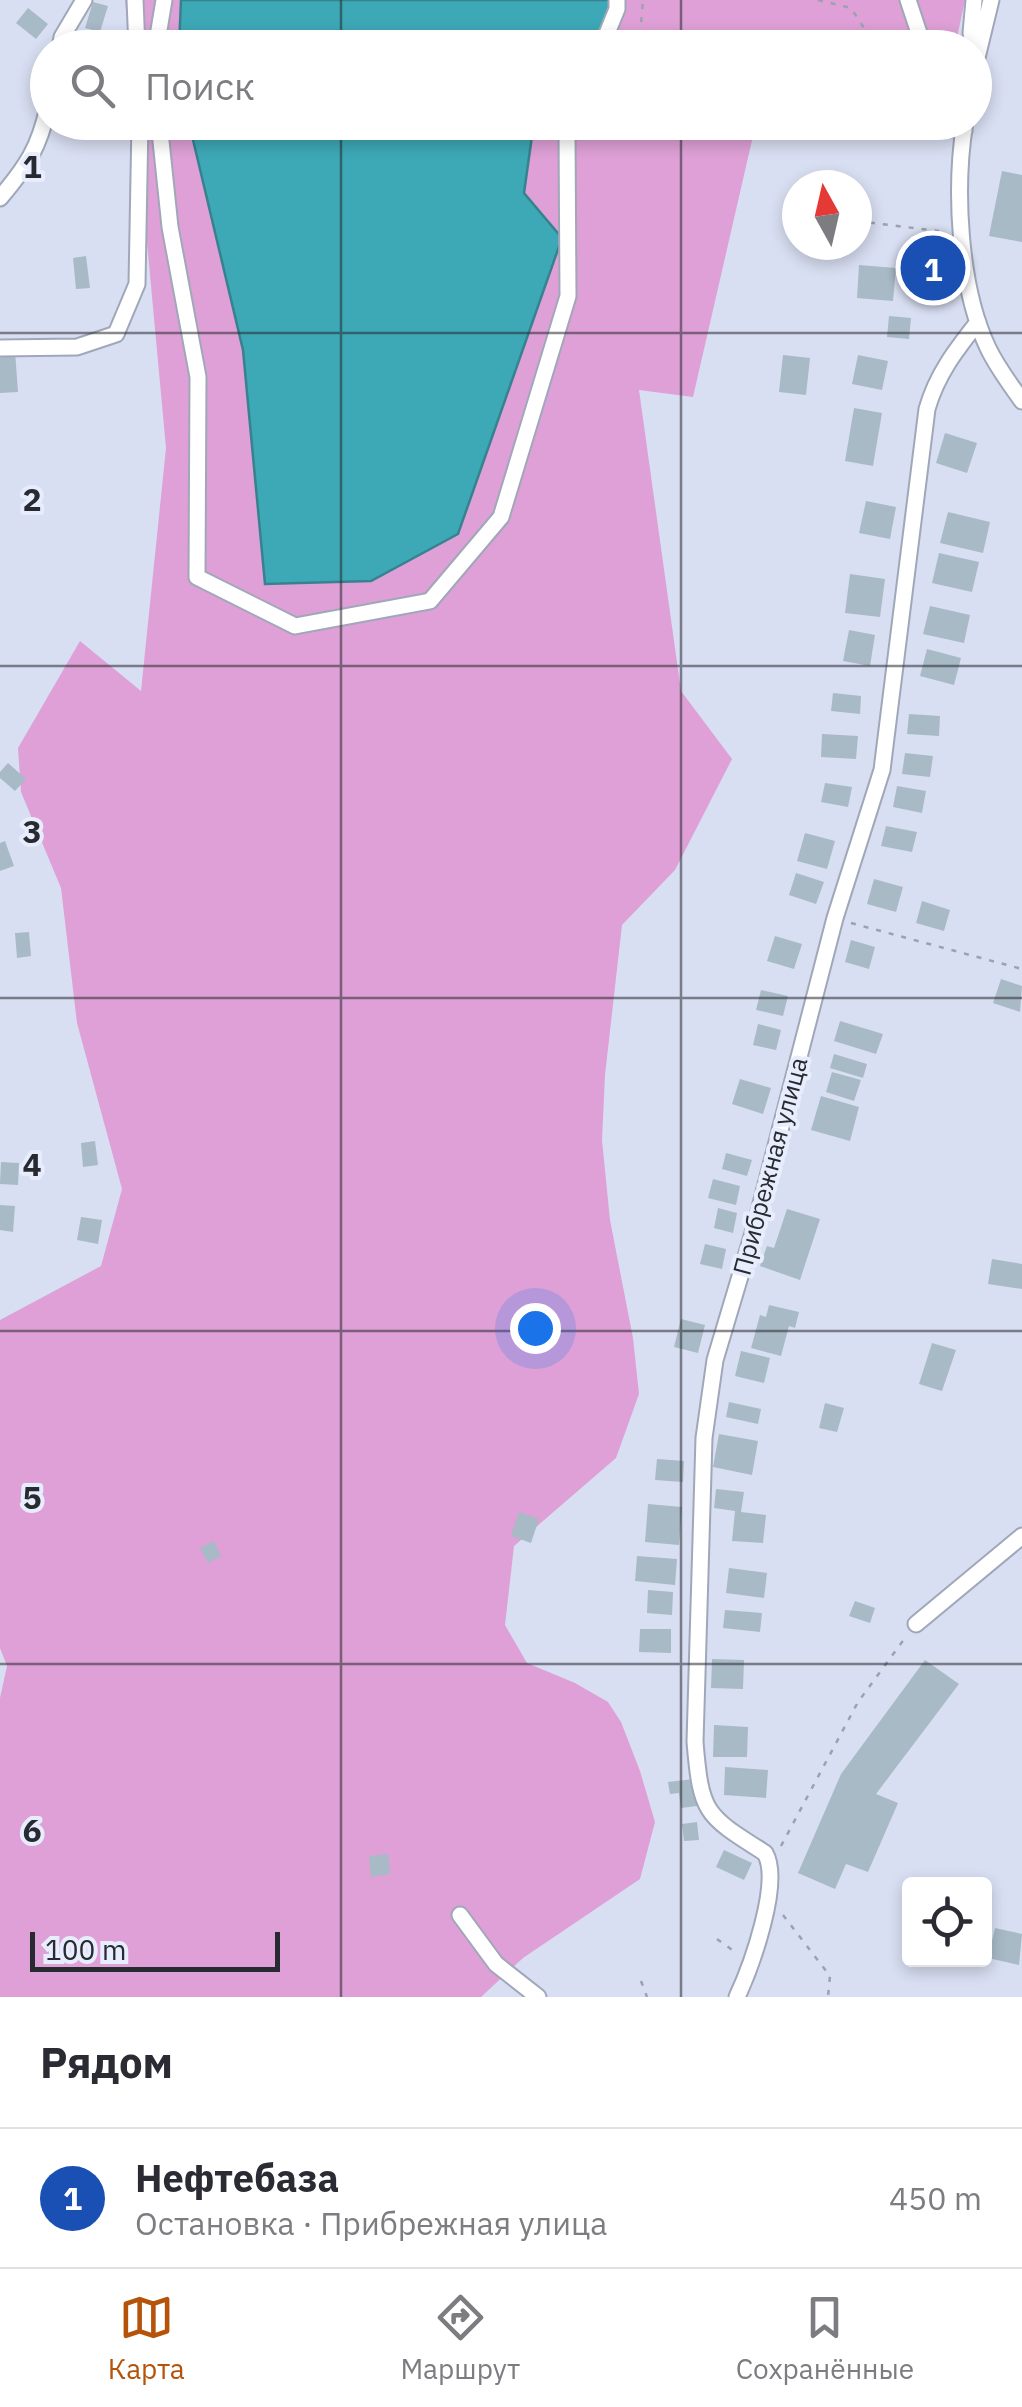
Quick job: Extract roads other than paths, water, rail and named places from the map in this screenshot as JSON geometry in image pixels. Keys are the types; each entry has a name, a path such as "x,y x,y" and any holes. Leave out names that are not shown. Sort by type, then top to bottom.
{"street":[{"path":"66,30 84,0"},
{"path":"135,0 136,30"},
{"path":"159,30 164,0"},
{"path":"607,30 617,0"},
{"path":"908,0 918,30"},
{"path":"971,30 974,0"},
{"path":"982,30 991,0"},
{"path":"0,198 30,163 40,140"},
{"path":"0,348 77,347 116,334 137,284 140,140"},
{"path":"161,140 170,227 198,378 197,577 294,626 430,601 501,517 568,296 567,140"},
{"path":"964,140 962,234 978,322 1000,370 1022,402"},
{"name":"Прибрежная улица","path":"737,1997 769,1898 770,1869 765,1853 718,1823 704,1807 698,1784 695,1742 704,1438 716,1360 756,1223 835,918 882,770 927,408 948,360 978,322"},
{"path":"916,1624 1022,1536"},
{"path":"460,1915 496,1964 538,1997"}],"water":[{"path":"181,0 610,0 610,19 603,30 180,30"},
{"path":"193,140 531,140 524,193 562,238 458,534 371,581 265,584 243,350"}],"place":[{"name":"Нефтебаза","path":"933,268"}]}
